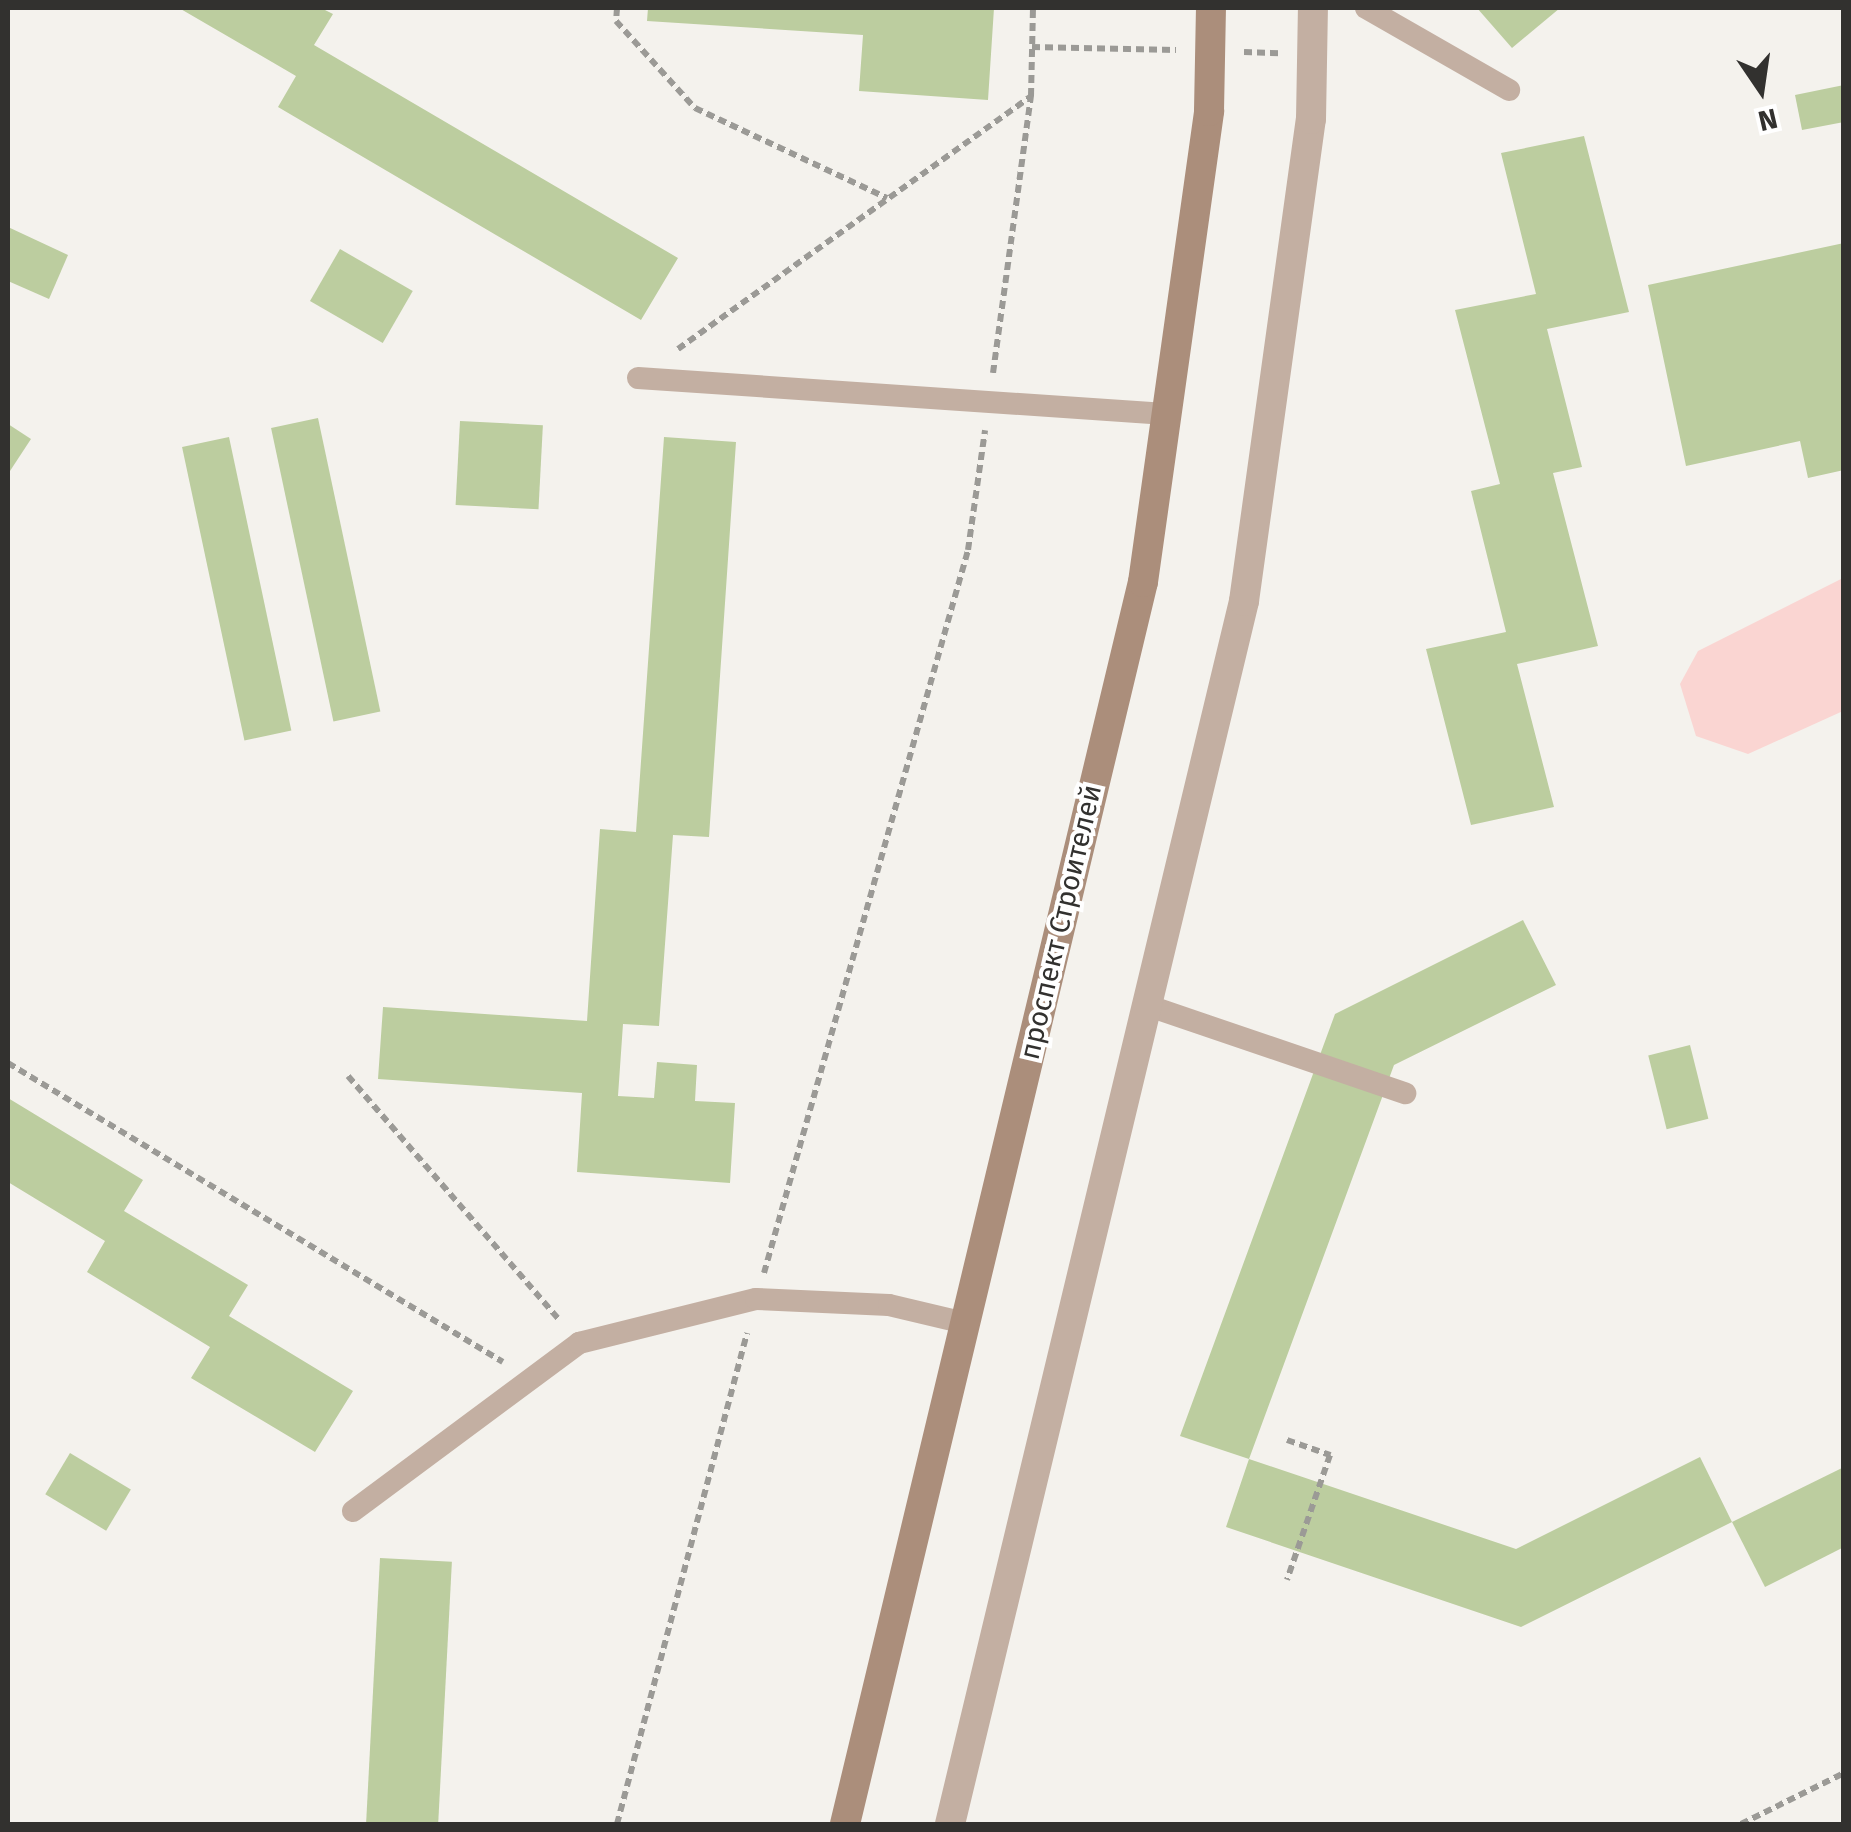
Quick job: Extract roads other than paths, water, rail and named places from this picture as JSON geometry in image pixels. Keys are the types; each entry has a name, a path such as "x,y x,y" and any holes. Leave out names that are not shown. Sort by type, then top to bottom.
{"street":[{"name":"проспект Строителей","path":"845,1824 1143,582 1209,111 1211,8"},
{"path":"950,1824 1244,602 1311,119 1314,8"}],"lane":[{"path":"1366,8 1509,90"},
{"path":"638,378 1166,414"},
{"path":"1146,1005 1406,1093"},
{"path":"353,1510 579,1343 756,1299 889,1305 965,1323"}]}
